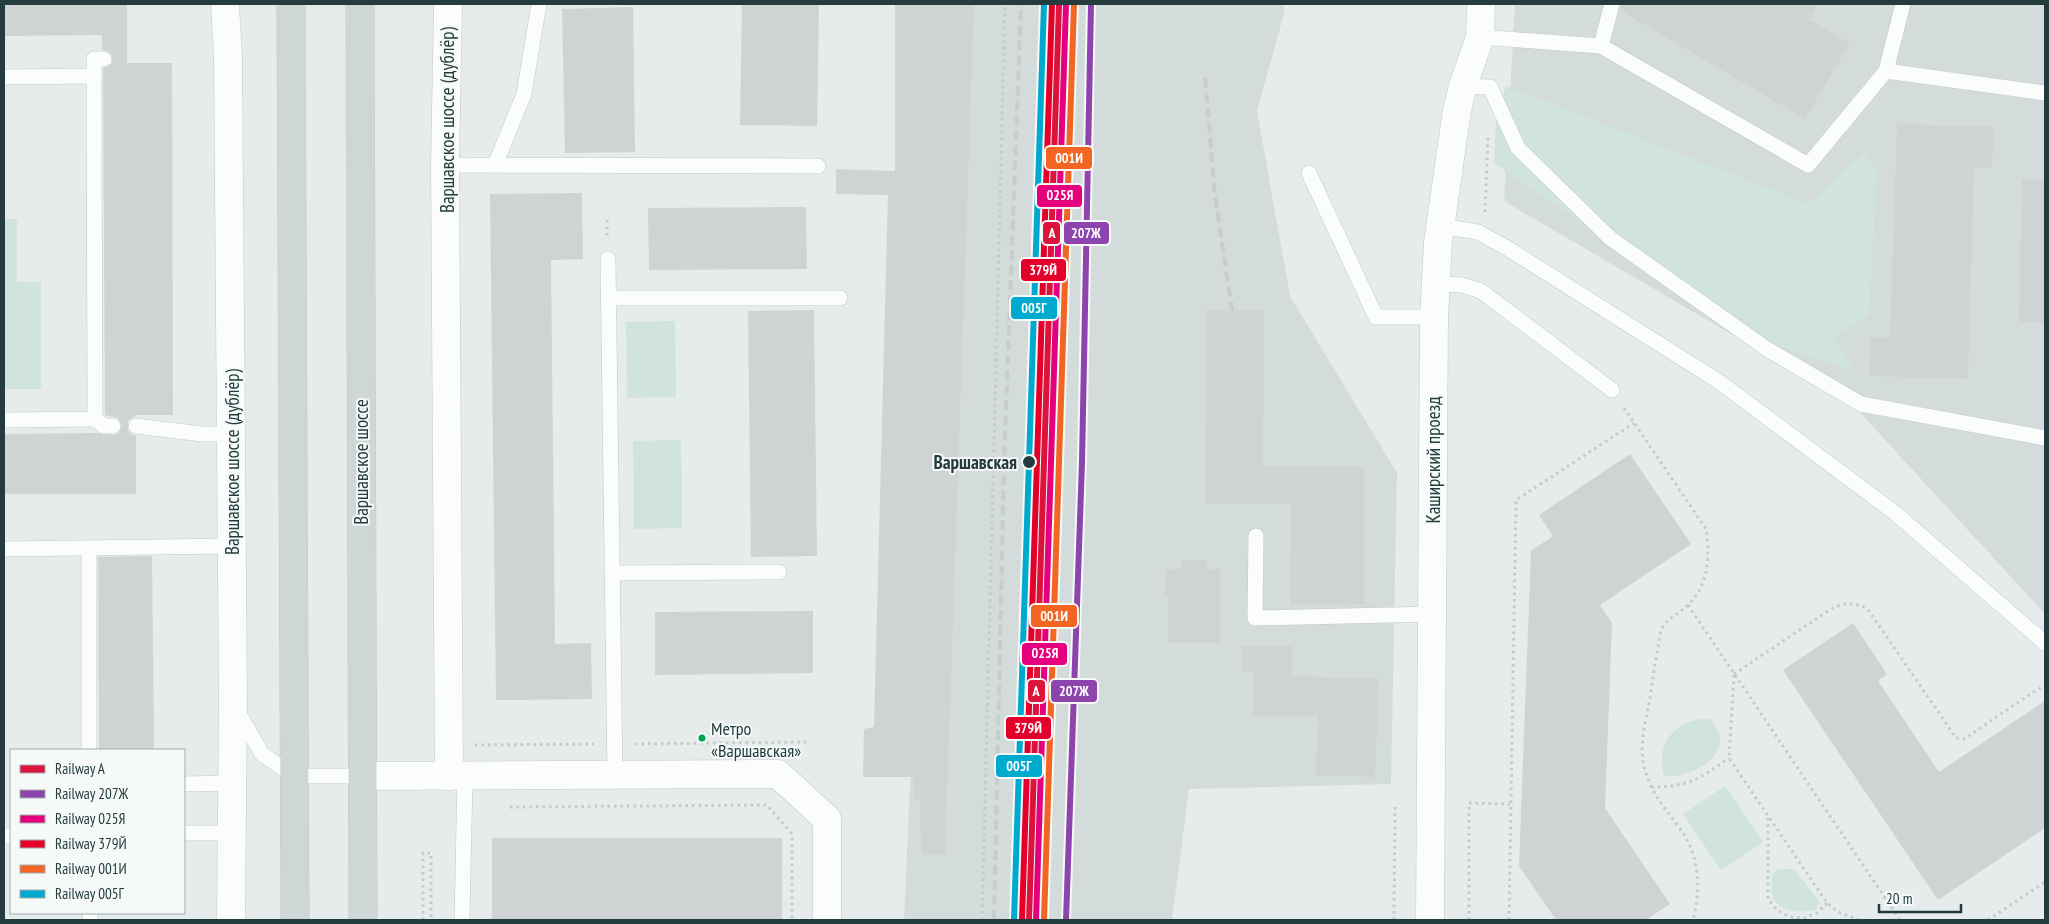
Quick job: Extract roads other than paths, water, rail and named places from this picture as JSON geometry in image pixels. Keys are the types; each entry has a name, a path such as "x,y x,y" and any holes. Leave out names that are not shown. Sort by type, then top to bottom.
{"main road":[{"path":"291,4 295,920"},
{"name":"Варшавское шоссе","path":"360,4 361,776 363,920"}],"street":[{"name":"Варшавское шоссе (дублёр)","path":"226,4 232,434 233,703 231,920"},
{"name":"Варшавское шоссе (дублёр)","path":"448,4 445,165 457,776"},
{"name":"Каширский проезд","path":"1430,920 1434,317 1440,226 1457,110 1480,37 1481,4"},
{"path":"361,776 778,774 827,819 827,920"}],"lane":[{"path":"495,165 524,94 539,4"},
{"path":"1601,46 1612,4"},
{"path":"1480,37 1601,46 1808,165 1886,71 1903,4"},
{"path":"95,419 94,59 104,59"},
{"path":"1886,71 2045,93"},
{"path":"4,76 94,76"},
{"path":"1463,86 1490,86 1518,148 1610,238 1767,349 1861,404 2045,438"},
{"path":"445,165 818,166"},
{"path":"1309,173 1376,317 1434,317"},
{"path":"1440,226 1478,232 1507,248 1718,381 1894,512 2045,643"},
{"path":"608,259 615,776"},
{"path":"1436,284 1462,285 1481,291 1612,390"},
{"path":"608,298 840,298"},
{"path":"4,420 95,419 104,426 113,426"},
{"path":"136,426 202,434 232,434"},
{"path":"1256,536 1255,618 1432,614"},
{"path":"4,549 232,546"},
{"path":"89,548 89,749"},
{"path":"612,573 779,572"},
{"path":"233,703 262,754 294,776 361,776"},
{"path":"457,776 462,920"},
{"path":"185,784 231,783"},
{"path":"185,834 231,833"}],"railway":[{"path":"994,920 1004,462 1021,4"},
{"path":"1205,78 1215,196 1232,310"}],"rail line":[{"name":"005Г","path":"1014,920 1044,4"},
{"name":"379Й","path":"1022,920 1052,4"},
{"name":"A","path":"1029,920 1059,4"},
{"name":"025Я","path":"1036,920 1066,4"},
{"name":"001И","path":"1044,920 1074,4"},
{"name":"207Ж","path":"1066,920 1082,462 1091,4"}],"place":[{"name":"Варшавская","path":"1029,462"},
{"name":"Метро «Варшавская»","path":"702,738"}]}
